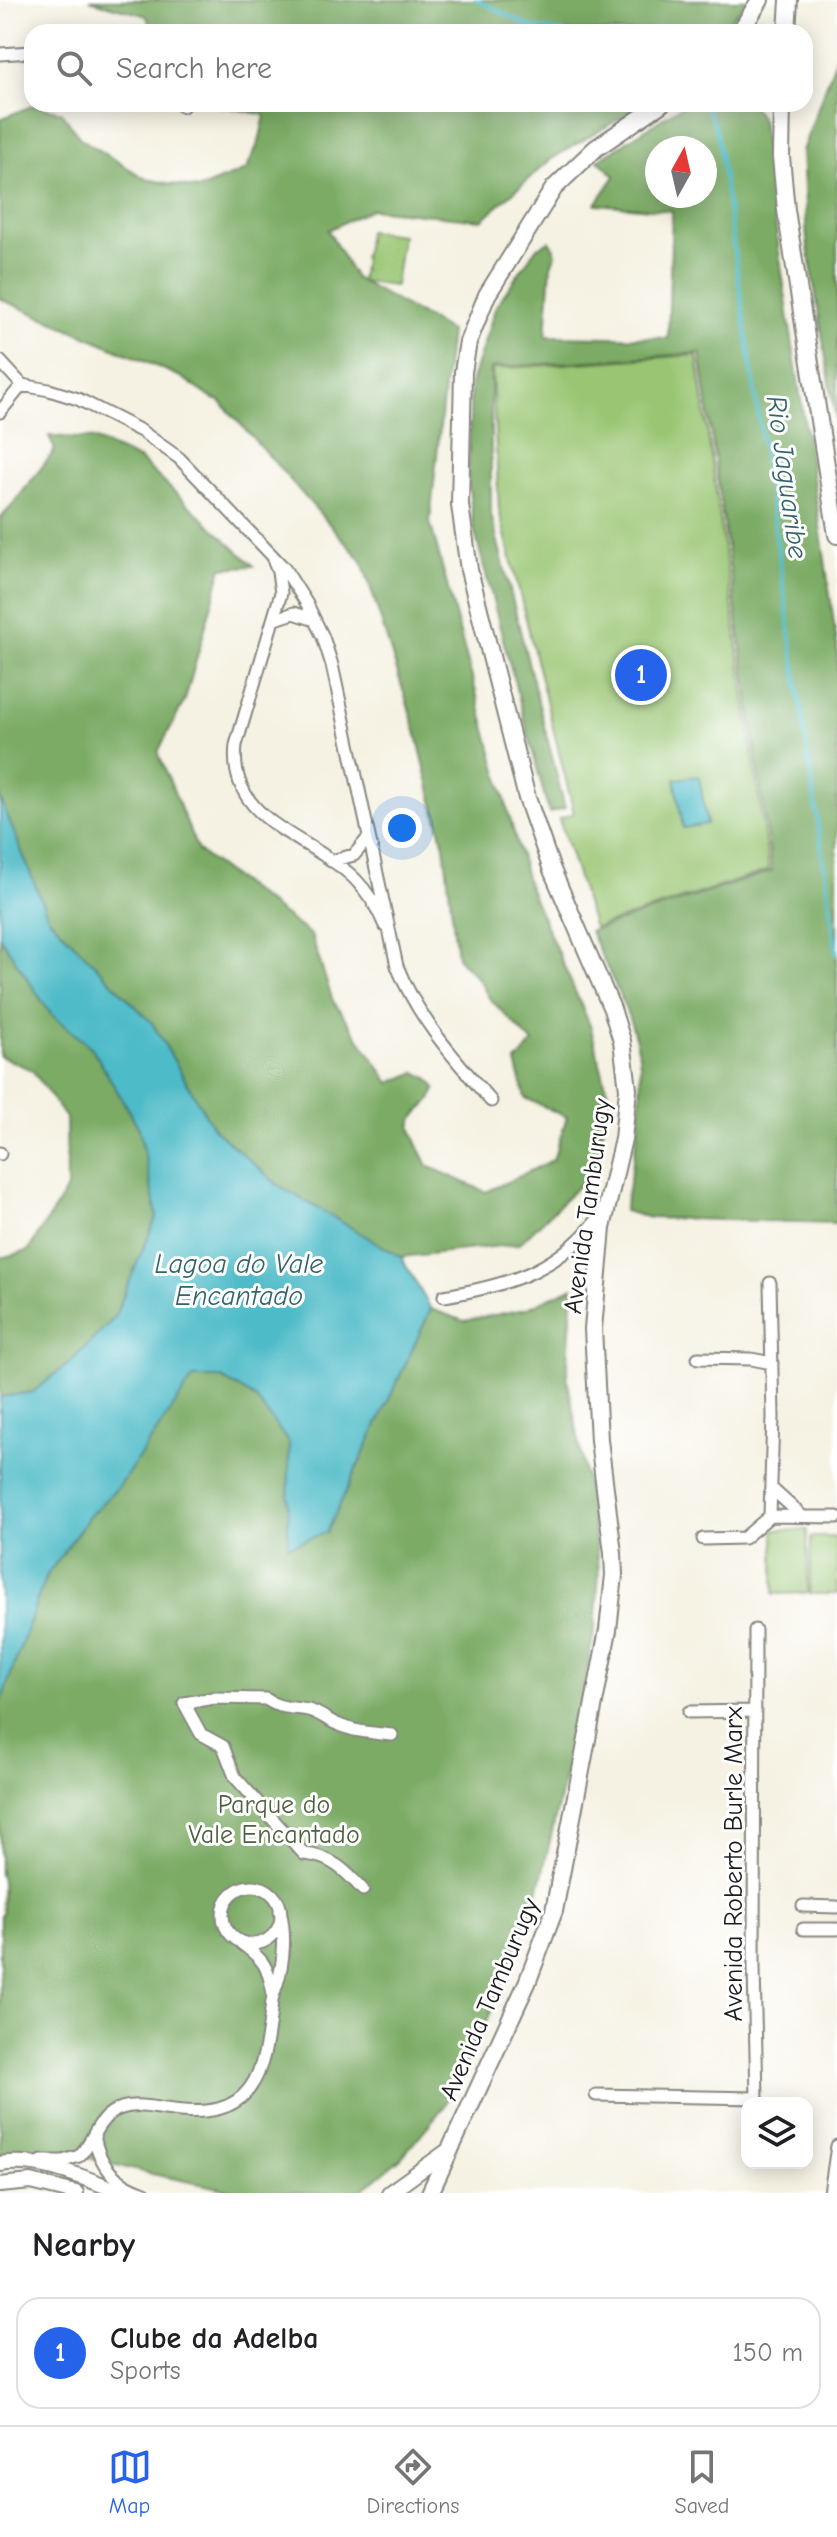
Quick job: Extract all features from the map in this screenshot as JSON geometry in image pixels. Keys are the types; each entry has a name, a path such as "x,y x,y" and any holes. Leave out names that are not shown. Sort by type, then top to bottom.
{"main road":[{"path":"745,24 760,0"},
{"path":"788,24 789,0"},
{"name":"Avenida Tamburugy","path":"430,2193 527,1983 554,1911 608,1630 614,1575 613,1553 599,1440 593,1329 595,1287 607,1206 627,1114 627,1066 612,1009 595,963 552,870 527,798 462,538 462,401 468,342 487,295 537,211 572,168 650,112"},
{"path":"781,112 786,210 837,535"}],"street":[{"path":"0,54 24,52"},
{"path":"0,361 22,385 78,399 162,445 179,458 291,577 315,620 332,665 397,966 431,1031 491,1101"},
{"path":"0,412 22,385"},
{"path":"270,553 281,583 281,593 236,745 234,764 237,779 253,806 364,888 391,942"},
{"path":"273,620 294,613 315,620"},
{"path":"331,861 354,855 369,837"},
{"path":"444,1296 515,1281 528,1274 565,1253 589,1231 607,1206"},
{"path":"770,1283 770,1516"},
{"path":"698,1358 751,1359 772,1363"},
{"path":"771,1488 802,1516"},
{"path":"703,1539 744,1538 770,1516 837,1517"},
{"name":"Avenida Roberto Burle Marx","path":"596,2095 757,2098 754,1968 755,1630"},
{"path":"363,1890 343,1868 320,1855 304,1854 235,1777 223,1746 201,1734 184,1703 214,1698 266,1699 294,1710 310,1710 339,1726 392,1735"},
{"path":"689,1712 755,1711"},
{"path":"0,2164 72,2159 85,2149 102,2121 121,2108 144,2105 210,2112 224,2108 253,2084 265,2059 284,1933 280,1911 271,1893 252,1886 233,1893 223,1910 227,1930 261,1959 268,1969 273,1994"},
{"path":"803,1906 837,1907"},
{"path":"234,1938 255,1943 266,1940 280,1922 280,1911"},
{"path":"803,1929 837,1929"},
{"path":"94,2136 96,2151 107,2172 130,2188 145,2193"},
{"path":"830,2193 837,2146"},
{"path":"389,2193 449,2150"},
{"path":"18,2162 60,2170 124,2193"},
{"path":"0,2185 31,2182 76,2193"}],"green space":[{"path":"89,0 749,0 726,24 149,24 147,16"},
{"path":"837,56 837,427 807,241 802,151"},
{"path":"24,109 24,112 61,112 80,138 146,179 198,189 246,170 259,142 265,115 251,112 631,112 550,160 482,220 371,209 328,230 355,278 450,331 430,522 528,885 590,1025 609,1097 596,1169 519,1244 401,1257 278,1185 214,1129 152,1023 48,917 0,798 0,518 55,450 49,436 94,439 139,459 254,566 222,568 185,700 158,752 198,851 311,935 333,1001 390,1083 416,1072 428,1078 436,1088 412,1124 415,1139 428,1166 486,1192 553,1160 567,1117 525,1098 516,1062 533,1043 489,998 479,980 457,957 444,846 416,731 362,561 220,401 181,377 0,299 0,119"},
{"path":"673,112 756,112 762,120 837,646 837,1223 650,1218 624,1211 639,1119 640,1064 627,1014 590,931 772,871 700,353 491,368 491,515 565,808 549,813 474,529 468,480 471,383 496,306 537,247 550,241 556,253 551,266 546,336 668,338 672,211 596,204 615,176 598,160"},
{"path":"368,231 402,235 395,286 361,281"},
{"path":"697,355 769,870 594,928 559,819 574,813 499,510 492,369"},
{"path":"0,937 51,1014 92,1048 139,1128 157,1216 114,1318 72,1361 33,1392 4,1397 0,1397 0,1258 28,1251 67,1189 66,1118 32,1070 0,1056"},
{"name":"Parque do Vale Encantado","path":"573,1287 567,1376 591,1507 599,1571 595,1628 576,1728 537,1897 490,2014 442,2109 401,2158 361,2191 244,2193 64,2152 0,2156 0,1916 3,1913 0,1874 0,1705 45,1578 90,1515 120,1485 193,1378 222,1378 255,1398 289,1443 289,1545 327,1532 431,1309 464,1321 525,1309"},
{"path":"774,1530 807,1530 808,1593 774,1594"},
{"path":"811,1537 837,1537 837,1594 810,1594"}],"water":[{"path":"699,776 707,824 683,828 675,779"},
{"name":"Lagoa do Vale Encantado","path":"0,798 48,917 152,1023 214,1129 278,1185 401,1257 431,1309 327,1532 288,1546 289,1443 255,1398 222,1378 193,1378 120,1485 90,1515 45,1578 0,1705 0,1397 33,1392 72,1361 114,1318 157,1216 139,1128 92,1048 51,1014 0,937"}],"waterway":[{"name":"Rio Jaguaribe","path":"477,0 525,24"},
{"name":"Rio Jaguaribe","path":"708,112 717,132 837,954"}],"place":[{"name":"Clube da Adelba","path":"641,675"}]}
